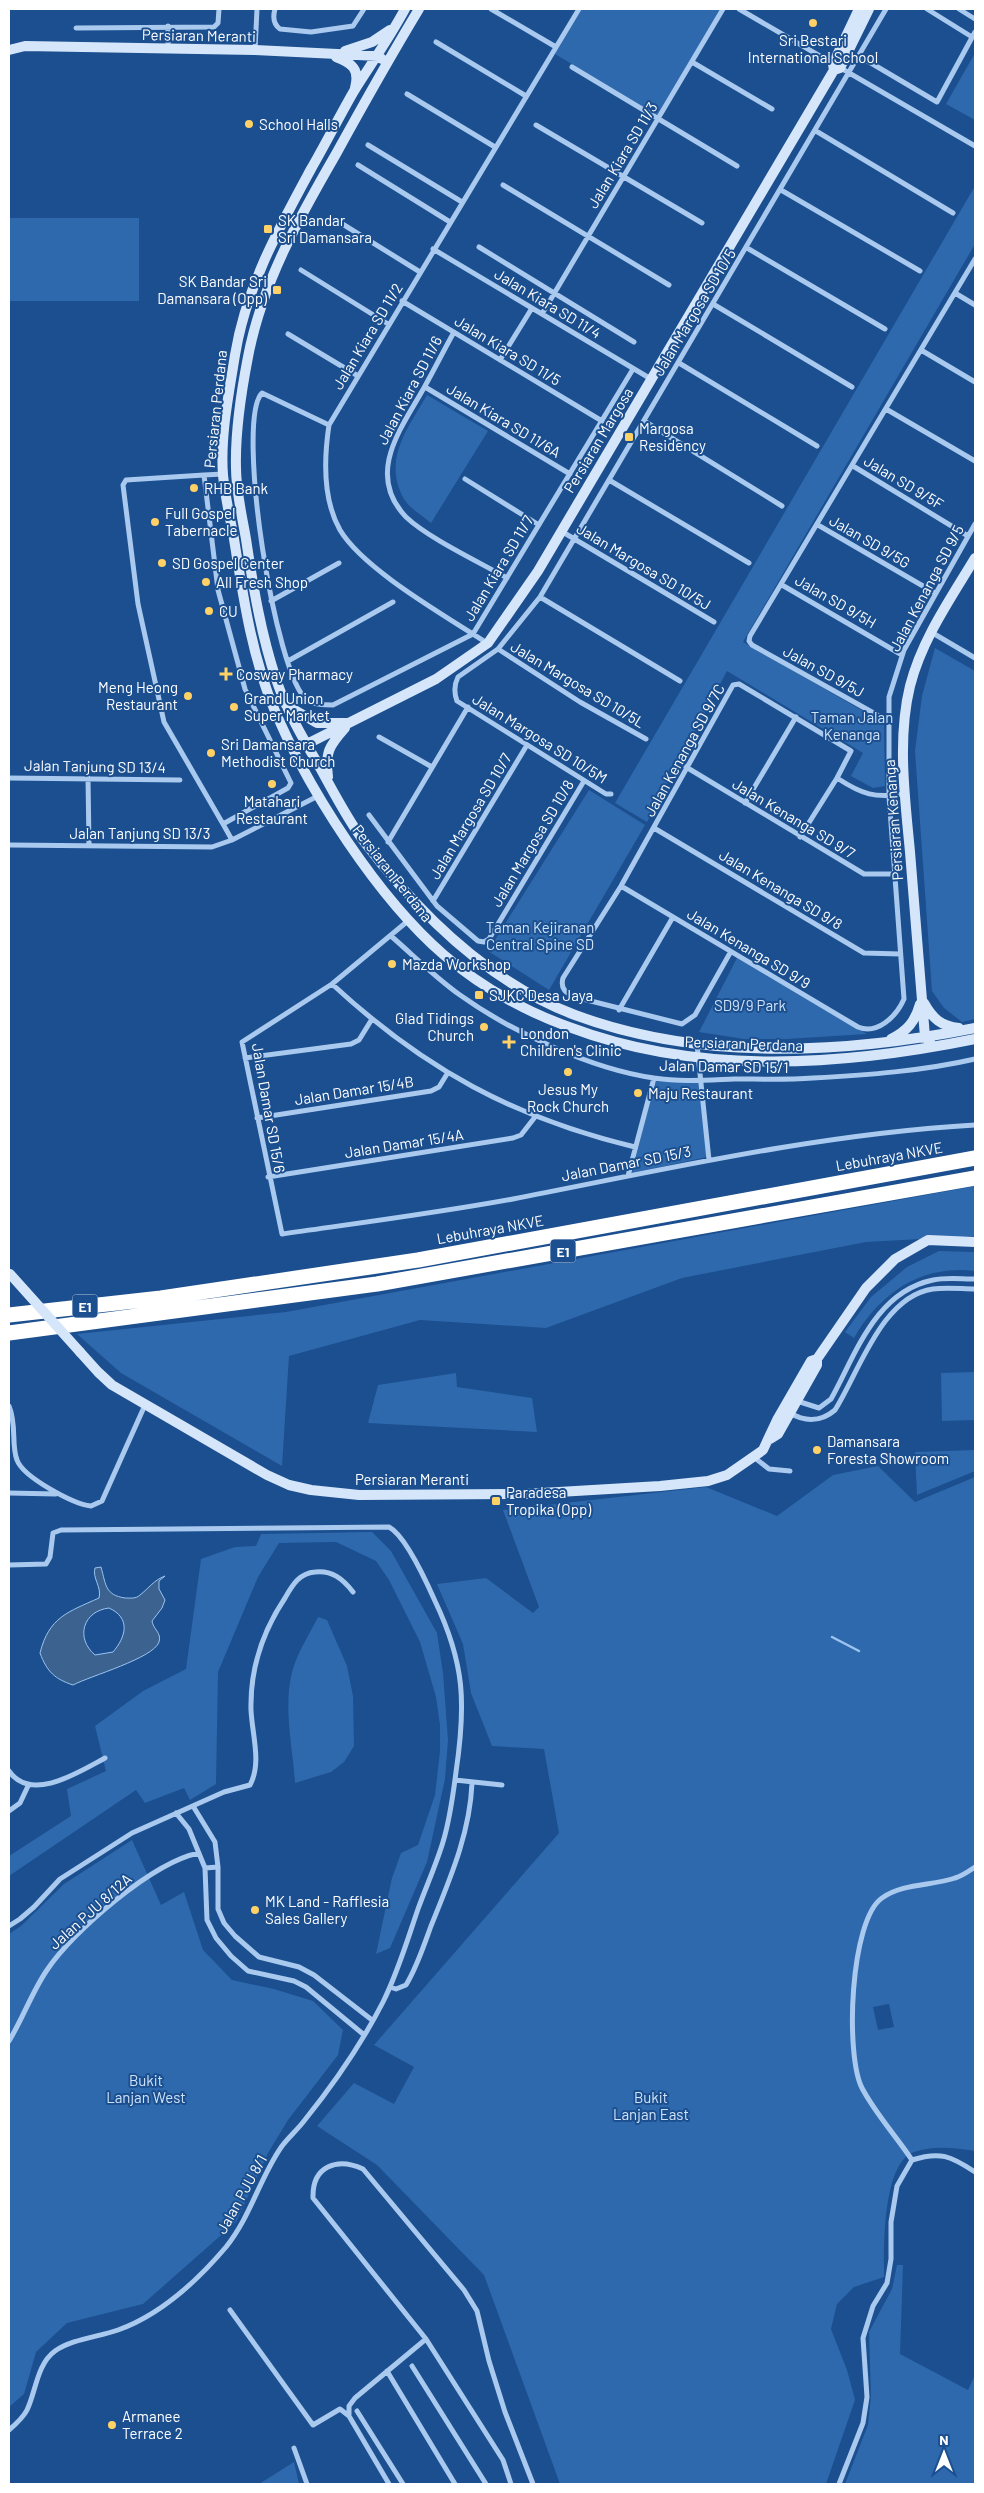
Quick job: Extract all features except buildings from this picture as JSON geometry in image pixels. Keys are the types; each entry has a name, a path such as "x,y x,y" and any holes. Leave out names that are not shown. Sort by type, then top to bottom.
{"highway":[{"name":"Lebuhraya NKVE","path":"9,1314 161,1298 418,1260 975,1158"},
{"name":"E1","path":"9,1333 377,1284 975,1178"}],"main road":[{"name":"Persiaran Perdana","path":"405,9 378,56 353,93 280,228 253,286 235,353 224,442 223,474 242,588 265,684 274,710 294,752 360,860 409,920 442,954 465,972 519,1005 567,1027 619,1044 660,1054 698,1059 838,1060 904,1052 975,1039"},
{"name":"Persiaran Perdana","path":"419,9 387,62 290,235 267,290 248,356 236,443 236,474 254,590 268,651 286,705 307,744 361,837 419,908 442,931 473,956 527,993 573,1014 626,1031 697,1045 764,1048 841,1046 885,1042 972,1028"},
{"name":"Persiaran Margosa","path":"839,69 859,9"},
{"name":"Persiaran Margosa","path":"307,744 436,679 488,643 538,571 651,379 839,69 869,9"},
{"path":"329,54 361,47 383,36 396,26"},
{"name":"Persiaran Meranti","path":"9,50 25,46 168,50 255,50 378,56"},
{"path":"329,54 352,65 357,72 353,93"},
{"path":"378,56 387,62"},
{"name":"Persiaran Kenanga","path":"925,1037 905,794 903,740 906,712 918,662 932,632 975,558"},
{"path":"286,705 317,723 348,723"},
{"path":"274,710 294,739 300,744 307,744 304,754 317,791"},
{"path":"329,783 327,754 331,744 348,723"},
{"path":"922,998 936,1022 946,1026 972,1028"},
{"path":"885,1042 906,1031 913,1023 922,998"},
{"path":"567,1027 573,1014"},
{"path":"904,1052 920,1044 925,1037 930,1042 948,1045"},
{"name":"Persiaran Meranti","path":"10,1273 98,1372 112,1384 267,1476 310,1490 359,1495 525,1494 660,1486 708,1481 727,1475 755,1458 763,1450 770,1439 777,1420 811,1361 816,1359 866,1288 895,1259 928,1240 975,1242"},
{"name":"Persiaran Meranti","path":"770,1439 778,1434 816,1365 816,1359"},
{"path":"777,1420 782,1418 793,1406 797,1384"}],"street":[{"path":"76,28 217,26 219,9"},
{"path":"255,50 257,9"},
{"path":"275,9 274,20 276,26 280,29 311,32 353,26 364,9"},
{"path":"491,9 556,47"},
{"name":"Jalan Kiara SD 11/2","path":"488,643 378,570 342,533 334,516 329,496 325,451 329,425 433,249 579,9"},
{"name":"Jalan Kiara SD 11/3","path":"542,314 723,9"},
{"path":"739,9 839,69 975,146"},
{"name":"Jalan Margosa SD 10/5","path":"457,701 454,689 458,678 498,649 540,597 816,131 839,69 859,56 886,9"},
{"path":"859,56 936,102 974,34 927,9"},
{"path":"959,9 975,19"},
{"path":"168,26 168,50"},
{"path":"436,42 526,96"},
{"path":"692,62 772,109"},
{"path":"572,67 738,166"},
{"path":"407,94 495,148"},
{"path":"536,124 702,223"},
{"path":"816,131 953,213"},
{"path":"368,145 462,202"},
{"path":"358,165 450,222"},
{"path":"503,185 669,286"},
{"path":"781,190 920,271"},
{"path":"336,220 420,272"},
{"path":"479,247 634,342"},
{"path":"747,248 885,329"},
{"name":"Jalan Kiara SD 11/4","path":"433,249 651,379"},
{"path":"782,585 975,259"},
{"path":"301,270 388,324"},
{"path":"955,293 975,305"},
{"name":"Jalan Kiara SD 11/5","path":"402,301 602,421"},
{"path":"714,304 852,387"},
{"path":"500,360 532,308"},
{"name":"Jalan Kiara SD 11/6","path":"454,332 390,449 388,467 392,492 402,510 414,524 507,578"},
{"path":"288,334 358,376"},
{"path":"921,350 975,382"},
{"path":"679,363 817,446"},
{"name":"Jalan Kiara SD 11/7","path":"288,661 299,689 307,700 320,704 341,703 473,634 633,368"},
{"name":"Jalan Kiara SD 11/6A","path":"425,387 570,474"},
{"path":"329,425 262,393 259,398 255,424 253,477 271,601 288,661 393,602"},
{"path":"886,409 975,462"},
{"path":"644,421 782,506"},
{"name":"Jalan SD 9/5F","path":"853,466 968,536"},
{"path":"223,474 128,479 123,485 138,604 164,722 232,840"},
{"path":"204,475 218,590 245,689 291,783 288,788 223,824"},
{"path":"465,479 539,525"},
{"path":"609,480 749,563"},
{"name":"Jalan Kenanga SD 9/5","path":"864,1030 884,1025 902,1003 889,796 889,697 902,654 975,524"},
{"name":"Jalan SD 9/5G","path":"818,525 935,594"},
{"name":"Jalan Margosa SD 10/5J","path":"561,532 714,622"},
{"path":"271,601 338,563"},
{"name":"Jalan SD 9/5J","path":"782,585 750,636 749,641 752,645 888,721"},
{"name":"Jalan SD 9/5H","path":"782,585 902,654"},
{"path":"540,597 680,680"},
{"path":"932,632 975,658"},
{"name":"Jalan Margosa SD 10/5L","path":"498,649 580,702 646,740"},
{"name":"Jalan Kenanga SD 9/7C","path":"619,1010 566,993 562,986 563,978 622,886 730,687 736,684 796,717"},
{"name":"Jalan Margosa SD 10/5M","path":"457,701 606,794 611,794"},
{"path":"388,842 468,707"},
{"path":"745,803 796,717 850,749 850,755 837,778 800,837"},
{"path":"379,737 432,767"},
{"name":"Jalan Margosa SD 10/7","path":"433,901 527,745"},
{"name":"Jalan Kenanga SD 9/7","path":"686,767 864,874 894,874"},
{"name":"Jalan Tanjung SD 13/4","path":"9,778 180,780"},
{"path":"88,778 89,845"},
{"path":"837,778 863,794 889,796 905,794"},
{"name":"Jalan Margosa SD 10/8","path":"433,901 478,940 484,942 489,939 584,780"},
{"name":"Jalan Tanjung SD 13/3","path":"9,846 204,847 232,840 317,791"},
{"path":"369,814 433,901"},
{"name":"Jalan Kenanga SD 9/8","path":"654,828 864,953 900,954"},
{"name":"Jalan Kenanga SD 9/9","path":"622,886 730,953 864,1030"},
{"path":"673,917 619,1010 678,1024 687,1022 695,1015 730,953"},
{"name":"Jalan Damar SD 15/6","path":"282,1234 268,1177 242,1044 245,1038 332,984 409,920"},
{"name":"Jalan Damar SD 15/1","path":"391,936 459,994 497,1019 553,1046 599,1063 654,1078 702,1081 790,1080 859,1075 955,1064 975,1059"},
{"path":"332,984 372,1019 447,1074 536,1118 595,1137 635,1146"},
{"path":"245,1058 352,1044 358,1040 372,1019"},
{"path":"697,1045 709,1160"},
{"name":"Jalan Damar 15/4B","path":"257,1118 431,1092 439,1087 447,1074"},
{"path":"628,1176 654,1078"},
{"name":"Jalan Damar 15/4A","path":"268,1177 512,1138 521,1136 536,1118"},
{"name":"Jalan Damar SD 15/3","path":"282,1234 511,1199 709,1160 888,1132 975,1125"},
{"path":"793,1406 819,1408 831,1399 875,1318 897,1296 934,1279 975,1279"},
{"path":"793,1406 799,1418 812,1420 824,1418 835,1410 885,1320 911,1298 932,1289 975,1289"},
{"path":"9,1406 14,1426 16,1459 31,1476 56,1494 87,1505 99,1504 146,1403"},
{"path":"755,1458 769,1469 790,1471"},
{"path":"9,1493 56,1494"},
{"name":"Jalan PJU 8/1","path":"9,1565 46,1564 50,1557 53,1533 60,1530 389,1527 395,1530 425,1578 451,1636 463,1696 461,1735 451,1814 443,1841 410,1938 390,1987 344,2067 269,2166 248,2212 228,2245 186,2287 141,2320 56,2351 42,2368 26,2411 9,2430"},
{"path":"9,1926 20,1920 60,1879 132,1833 224,1792 250,1785 254,1778 256,1762 251,1708 254,1670 266,1635 295,1582 309,1572 328,1573 337,1576 353,1592"},
{"path":"9,1771 16,1779 28,1786 56,1780 105,1758"},
{"path":"455,1780 502,1785"},
{"path":"390,1987 396,1989 406,1985 427,1936 462,1842 471,1804 472,1783"},
{"path":"9,1811 20,1803 28,1786"},
{"path":"193,1806 215,1842 218,1867 218,1909 224,1923 246,1948 259,1957 299,1967 333,1988 372,2020"},
{"path":"176,1813 189,1829 205,1868 207,1920 216,1938 240,1966 260,1976 294,1981 306,1987 364,2034"},
{"name":"Jalan PJU 8/12A","path":"9,2041 42,1978 67,1946 133,1888 175,1861 199,1853"},
{"path":"205,1868 218,1867"},
{"path":"912,2160 862,2088 856,2072 853,2002 859,1949 870,1909 880,1899 898,1890 957,1878 975,1867"},
{"path":"839,2484 863,2423 867,2397 863,2338 873,2306 887,2283 891,2222 897,2186 912,2160 928,2155 940,2155 959,2160 975,2172"},
{"path":"511,2484 503,2460 426,2339 312,2198 312,2188 316,2178 326,2168 334,2164 346,2163 363,2169 464,2290 477,2312 489,2361 505,2412 533,2484"},
{"path":"230,2310 314,2425 340,2408 349,2416 389,2484"},
{"path":"349,2416 351,2402 426,2339"},
{"path":"412,2366 486,2484"},
{"path":"387,2371 456,2484"},
{"path":"357,2411 403,2484"},
{"path":"294,2448 307,2484"}],"green space":[{"path":"582,9 721,9 657,115 555,54"},
{"path":"975,53 975,120 946,104"},
{"name":"Taman Jalan Kenanga","path":"975,186 975,244 743,642 884,723 885,786 873,788 851,776 863,753 727,671 647,822 615,803"},
{"path":"9,218 139,218 139,301 9,301"},
{"path":"427,395 488,431 431,523 406,502 398,485 396,471 400,445"},
{"path":"935,648 975,671 975,1019 962,1022 944,1008 932,991 915,751 922,696"},
{"name":"Taman Kejiranan Central Spine SD","path":"589,790 645,825 549,990 488,951"},
{"name":"SD9/9 Park","path":"737,958 867,1034 786,1039 744,1039 699,1032"},
{"path":"655,1081 699,1083 707,1157 632,1173"},
{"path":"975,1186 975,1236 866,1242 682,1278 546,1328 420,1320 289,1356 282,1466 121,1373 77,1334 286,1312"},
{"path":"939,1251 975,1252 975,1271 937,1272 920,1277 890,1295 864,1322 854,1338 845,1332 871,1297 907,1267"},
{"path":"975,1372 975,1420 942,1421 941,1373"},
{"path":"456,1373 457,1387 532,1398 537,1432 368,1423 378,1385"},
{"path":"975,1450 975,1471 917,1495 915,1452"},
{"name":"Bukit Lanjan East","path":"878,1466 915,1502 975,1477 975,2151 929,2148 914,2152 904,2159 896,2172 890,2189 887,2208 884,2277 854,2287 837,2304 831,2329 847,2370 855,2400 826,2484 560,2484 484,2275 377,2165 317,2126 354,2083 394,2104 414,2067 374,2045 559,1833 544,1749 492,1746 471,1693 463,1644 437,1584 486,1578 533,1613 539,1607 503,1510 706,1487 777,1516 833,1475","holes":["889,2004 894,2027 878,2030 873,2007"]},
{"path":"372,1532 391,1551 437,1633 443,1673 448,1740 445,1779 427,1862 390,1948 376,1954 392,1878 401,1853 418,1845 435,1795 440,1751 440,1725 436,1697 420,1642 389,1580 376,1561 336,1542 279,1543 258,1577 218,1672 216,1784 190,1800 184,1788 145,1803 136,1790 9,1876 9,1856 71,1816 67,1789 106,1771 95,1726 143,1691 186,1669 201,1559 235,1547 256,1546 261,1534"},
{"path":"318,1617 327,1620 347,1666 353,1696 354,1746 344,1762 331,1772 295,1783 288,1714 289,1686 297,1658"},
{"name":"Bukit Lanjan West","path":"132,1840 161,1905 184,1892 203,1950 232,1980 274,1989 313,2001 343,2030 338,2055 288,2120 268,2153 236,2222 143,2304 67,2323 36,2352 24,2394 9,2407 9,1934 21,1926 64,1884"},
{"path":"897,2265 903,2265 900,2354 968,2390 975,2375 975,2484 845,2484 868,2425 871,2396 869,2332 892,2289"},
{"path":"294,2462 299,2484 259,2484"}],"shaded area":[{"path":"101,1567 110,1592 118,1597 125,1598 138,1596 165,1576 159,1581 159,1589 165,1600 162,1608 152,1621 160,1639 155,1648 146,1654 73,1685 52,1674 40,1653 54,1623 78,1607 99,1598 100,1594 94,1572 95,1568","holes":["109,1608 116,1612 123,1622 124,1628 121,1640 113,1652 95,1655 85,1641 85,1626 93,1614 100,1610"]}],"waterway":[{"path":"832,1637 859,1651"}],"place":[{"name":"Sri Bestari International School","path":"813,23"},
{"name":"School Halls","path":"249,124"},
{"name":"SK Bandar Sri Damansara","path":"268,229"},
{"name":"SK Bandar Sri Damansara (Opp)","path":"277,290"},
{"name":"Margosa Residency","path":"629,437"},
{"name":"RHB Bank","path":"194,488"},
{"name":"Full Gospel Tabernacle","path":"155,522"},
{"name":"SD Gospel Center","path":"162,563"},
{"name":"All Fresh Shop","path":"206,582"},
{"name":"CU","path":"209,611"},
{"name":"Cosway Pharmacy","path":"226,674"},
{"name":"Meng Heong Restaurant","path":"188,696"},
{"name":"Grand Union Super Market","path":"234,707"},
{"name":"Sri Damansara Methodist Church","path":"211,753"},
{"name":"Matahari Restaurant","path":"272,784"},
{"name":"Mazda Workshop","path":"392,964"},
{"name":"SJKC Desa Jaya","path":"479,995"},
{"name":"Glad Tidings Church","path":"484,1027"},
{"name":"London Children's Clinic","path":"509,1042"},
{"name":"Jesus My Rock Church","path":"568,1072"},
{"name":"Maju Restaurant","path":"638,1093"},
{"name":"Damansara Foresta Showroom","path":"817,1450"},
{"name":"Paradesa Tropika (Opp)","path":"496,1501"},
{"name":"MK Land - Rafflesia Sales Gallery","path":"255,1910"},
{"name":"Armanee Terrace 2","path":"112,2425"}]}
